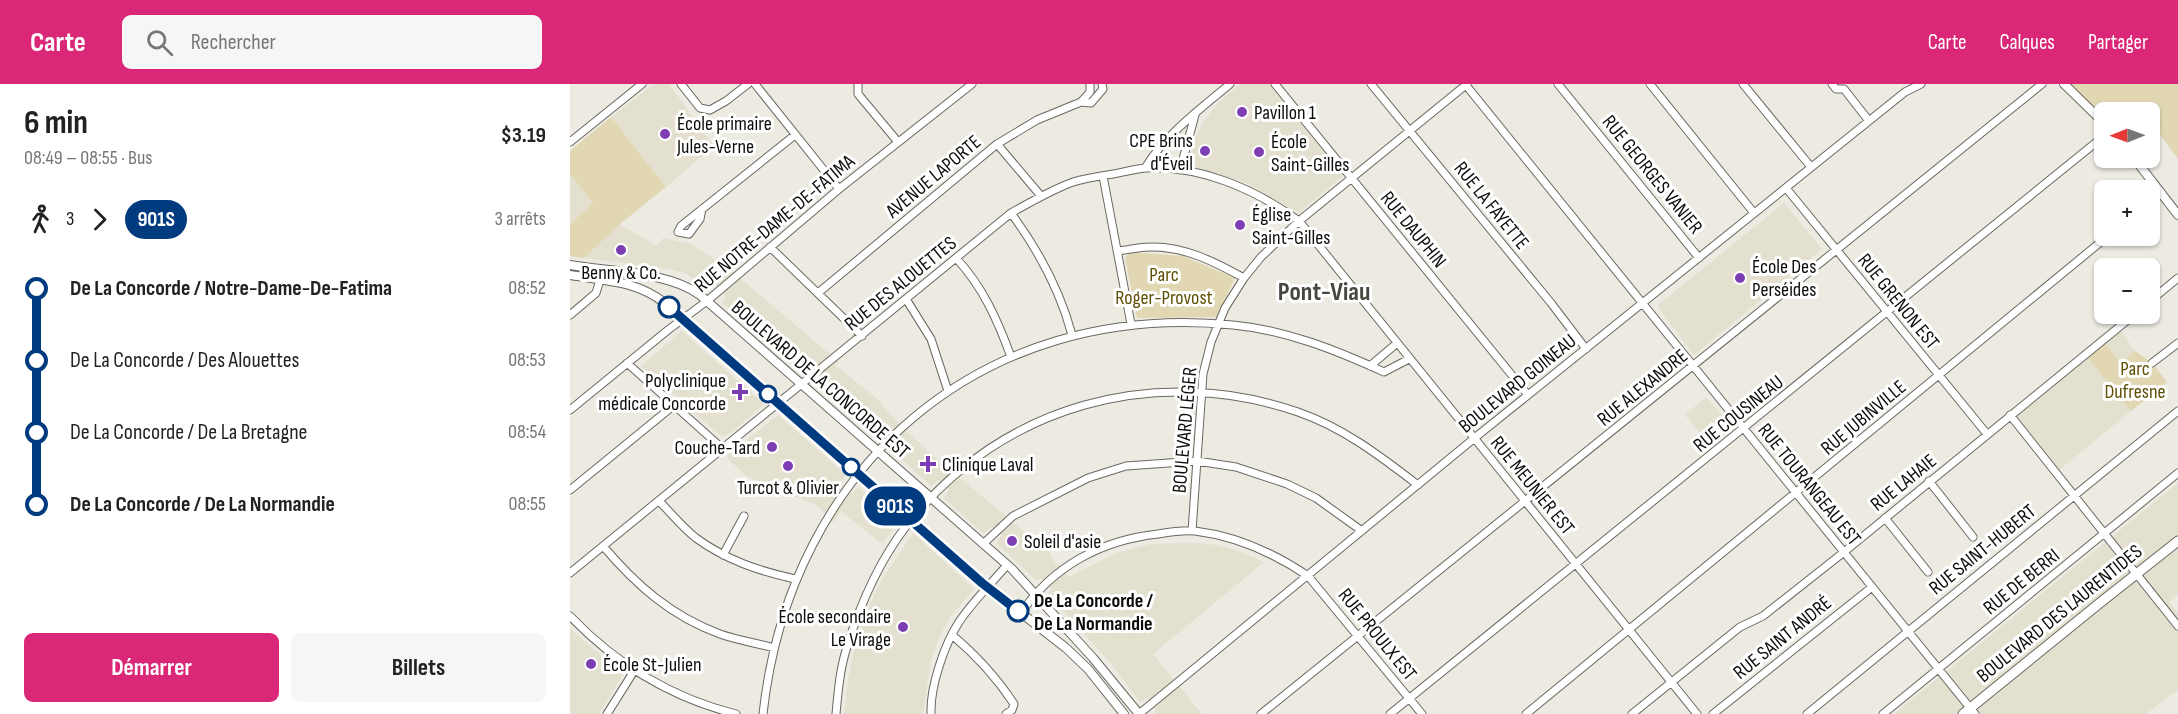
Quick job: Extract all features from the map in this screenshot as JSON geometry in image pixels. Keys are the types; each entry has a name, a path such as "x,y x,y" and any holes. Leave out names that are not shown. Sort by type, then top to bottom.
{"main road":[{"name":"BOULEVARD DES LAURENTIDES","path":"1970,712 2135,574 2178,541"}],"street":[{"path":"570,142 642,84"},
{"path":"681,84 700,108 710,110 748,84"},
{"path":"755,84 839,189"},
{"path":"858,84 858,94 898,142"},
{"name":"RUE NOTRE-DAME-DE-FATIMA","path":"570,410 707,301 839,189 972,84"},
{"path":"1081,102 1090,92 1090,84"},
{"name":"AVENUE LAPORTE","path":"818,293 997,144 1037,120 1081,102 1090,103 1103,89 1102,84"},
{"path":"1145,168 1153,155 1196,112 1230,84"},
{"name":"RUE DAUPHIN","path":"1275,84 1528,395"},
{"name":"RUE LA FAYETTE","path":"1371,84 1551,303 1586,349"},
{"name":"BOULEVARD LÉGER","path":"1192,531 1203,374 1211,342 1225,308 1261,257 1299,221 1466,84"},
{"name":"RUE TOURANGEAU EST","path":"1466,84 1939,669 1970,712"},
{"name":"RUE GEORGES VANIER","path":"1558,84 1699,258"},
{"path":"1650,84 1754,213"},
{"path":"1743,84 1811,167"},
{"path":"1832,84 1836,88 1845,86 1869,121"},
{"name":"BOULEVARD GOINEAU","path":"1139,714 1642,303 1905,92 1921,84"},
{"name":"RUE ALEXANDRE","path":"1261,714 2042,84"},
{"path":"2064,84 2094,113"},
{"path":"1180,170 1196,112"},
{"path":"702,209 795,135"},
{"path":"997,144 1041,196"},
{"name":"RUE COUSINEAU","path":"1390,714 2094,144"},
{"name":"RUE DES ALOUETTES","path":"570,573 1011,213 1041,196 1074,182 1145,168 1180,170 1246,189 1275,204 1299,221"},
{"path":"2142,168 2178,215"},
{"path":"1103,176 1131,324"},
{"name":"RUE GRENON EST","path":"1786,188 1987,434"},
{"path":"1011,213 1044,262 1066,312 1072,335"},
{"name":"RUE MEUNIER EST","path":"1299,221 1697,714"},
{"name":"RUE JUBINVILLE","path":"1526,714 2096,246"},
{"path":"770,247 862,336"},
{"path":"1117,251 1150,247 1174,249 1212,261 1244,278"},
{"path":"956,258 986,298 1000,326 1011,357"},
{"name":"BOULEVARD DE LA CONCORDE EST","path":"570,265 674,281 690,288 707,301 1007,565 1093,658 1139,714"},
{"path":"570,275 629,284 644,289 683,319 988,587 1070,651 1124,714"},
{"path":"2160,293 2178,278"},
{"path":"570,315 596,293 600,280"},
{"path":"906,299 931,339 948,391"},
{"path":"763,714 767,677 795,579 815,537 839,499 859,473 902,428 948,391 993,365 1048,342 1072,335 1131,324 1174,322 1235,325 1286,335 1311,342 1384,372 1409,359"},
{"name":"RUE LAHAIE","path":"1632,714 1740,627 1762,616 1844,552 2123,324"},
{"path":"2152,363 2178,343"},
{"path":"1371,366 1396,344"},
{"path":"627,363 723,449"},
{"path":"836,714 846,648 865,598 885,558 911,520 930,497 978,457 1034,423 1060,412 1094,402 1165,391 1242,398 1298,412 1338,429 1363,443 1418,485"},
{"path":"570,490 673,406"},
{"name":"RUE SAINT-HUBERT","path":"1807,714 2178,411"},
{"path":"2010,415 2178,626"},
{"path":"984,544 1013,516 1088,478 1126,466 1197,461 1236,467 1287,484 1316,498 1362,531"},
{"name":"RUE DE BERRI","path":"1883,714 2178,473"},
{"path":"1929,481 1973,537"},
{"path":"659,501 694,537 723,555 758,571 795,579"},
{"path":"723,555 744,516"},
{"path":"1885,518 1928,572"},
{"name":"RUE PROULX EST","path":"1021,613 1043,585 1078,558 1125,539 1192,531 1242,542 1289,563 1308,576 1422,714"},
{"path":"603,546 629,576 675,612 722,635 774,648"},
{"path":"931,714 939,669 952,635 965,613 1007,565"},
{"name":"RUE SAINT ANDRÉ","path":"1713,714 1872,587"},
{"path":"570,616 608,653 634,671 668,689 736,714"},
{"path":"952,635 969,649 1005,690 1014,704 1012,710 1006,714"},
{"path":"607,714 634,671"}],"shaded area":[{"name":"École primaire Jules-Verne","path":"654,84 669,84 714,146 666,187 611,117"},
{"name":"École Saint-Gilles","path":"1240,84 1273,84 1345,174 1299,213 1246,183 1187,165 1195,138 1204,121 1217,104"},
{"path":"570,174 593,203 570,224"},
{"name":"École Des Perséides","path":"1784,203 1822,249 1694,355 1657,306"},
{"path":"619,224 657,246 663,238 691,244 728,268 839,362 835,365 876,398 931,454 1029,538 1048,550 1054,561 1069,577 1116,553 1150,544 1216,545 1239,551 1264,562 1153,654 1202,714 1153,714 1156,711 1147,698 1140,702 1114,667 1047,594 1052,589 1041,578 1036,580 996,543 1002,535 992,527 983,533 944,498 949,490 938,480 931,486 891,450 896,444 885,433 878,440 819,387 821,384 806,370 801,372 722,302 726,296 716,285 707,290 687,274 668,269 584,258"},
{"path":"2118,327 2135,351 2121,363 2102,340"},
{"path":"682,331 764,404 732,432 722,437 641,366"},
{"path":"2087,355 2131,411 2058,471 2012,416"},
{"path":"1706,397 1733,428 1711,446 1685,415"},
{"path":"778,415 846,475 840,483 852,494 858,487 899,522 882,544 841,511 834,522 816,505 746,476 726,457"},
{"path":"2178,483 2178,594 2169,602 2178,613 2178,690 2146,714 1894,714"},
{"name":"École secondaire Le Virage","path":"913,533 974,589 951,616 939,637 931,661 923,714 844,714 855,646 867,611 880,583"},
{"name":"École St-Julien","path":"570,629 623,674 599,714 570,714"}],"green space":[{"path":"2064,84 2178,84 2178,159 2160,135 2160,102 2094,102 2094,113"},
{"path":"611,117 666,187 620,224 584,258 570,256 570,224 593,203 570,174 570,151"},
{"name":"Parc Roger-Provost","path":"1130,252 1183,256 1235,278 1217,317 1137,318 1125,258"},
{"name":"Parc Dufresne","path":"2102,340 2121,363 2135,351 2152,363 2167,382 2131,411 2085,354"}],"bus line":[{"name":"901S","path":"669,307 982,583 1018,611"}],"place":[{"name":"Pavillon 1","path":"1242,112"},
{"name":"École primaire Jules-Verne","path":"665,134"},
{"name":"CPE Brins d'Éveil","path":"1205,151"},
{"name":"École Saint-Gilles","path":"1259,152"},
{"name":"Église Saint-Gilles","path":"1240,225"},
{"name":"Benny & Co.","path":"621,250"},
{"name":"École Des Perséides","path":"1740,278"},
{"name":"Polyclinique médicale Concorde","path":"740,392"},
{"name":"Couche-Tard","path":"772,447"},
{"name":"Clinique Laval","path":"928,464"},
{"name":"Turcot & Olivier","path":"788,466"},
{"name":"Soleil d'asie","path":"1012,541"},
{"name":"De La Concorde / De La Normandie","path":"1018,611"},
{"name":"École secondaire Le Virage","path":"903,627"},
{"name":"École St-Julien","path":"591,664"}],"district":[{"name":"Pont-Viau","path":"1324,291"}]}
